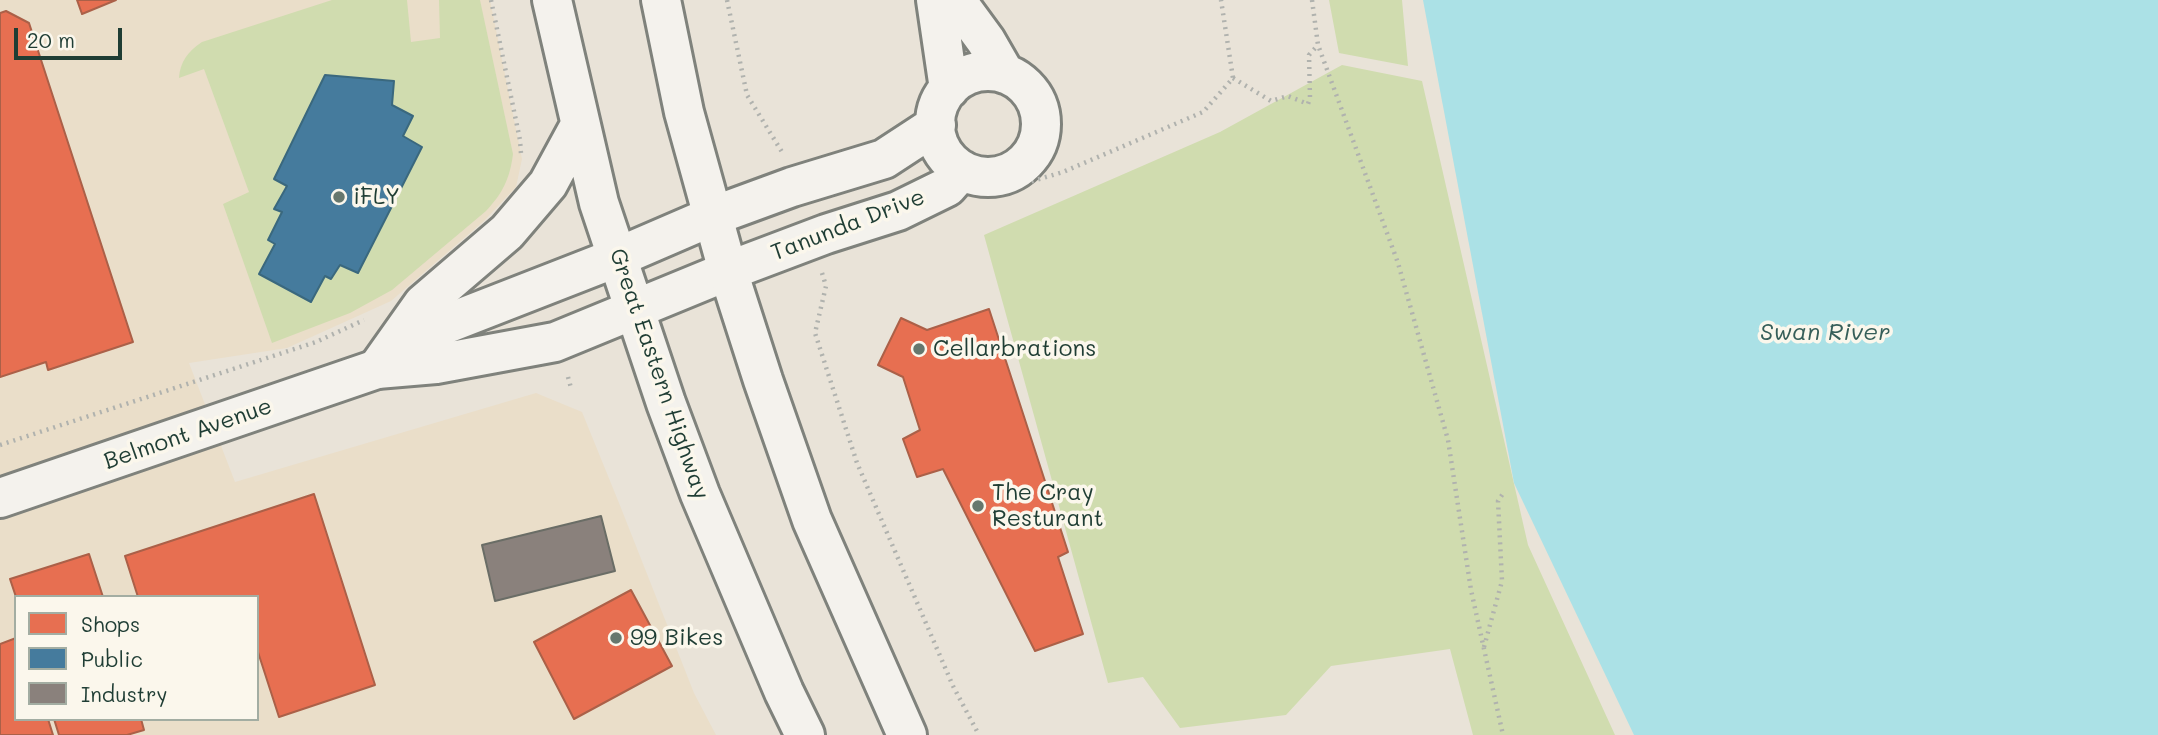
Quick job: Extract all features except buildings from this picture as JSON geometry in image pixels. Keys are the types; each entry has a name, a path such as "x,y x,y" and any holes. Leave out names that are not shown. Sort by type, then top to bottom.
{"main road":[{"name":"Great Eastern Highway","path":"552,0 599,203 666,403 700,494 805,735"},
{"path":"661,0 684,112 728,271 763,380 812,520 907,735"},
{"path":"936,0 948,89"},
{"path":"956,0 986,41 1005,74"},
{"path":"990,71 1005,74 1020,82 1032,94 1040,110 1038,144 1029,159 1015,170 989,177 975,176 948,159 939,143 936,125 937,112 948,89 960,79 974,73 990,71"},
{"path":"377,369 423,304 507,232 548,184 580,125"},
{"path":"713,216 792,187 884,159 936,125"},
{"name":"Tanunda Drive","path":"728,271 825,234 898,211 947,187 962,170"},
{"name":"Belmont Avenue","path":"377,369 423,333 618,257 713,216"},
{"name":"Belmont Avenue","path":"0,498 377,369 436,364 555,341 728,271"}],"path":[{"path":"491,0 522,159"},
{"path":"727,0 747,94 781,149"},
{"path":"1221,0 1233,78"},
{"path":"1312,0 1318,45 1398,263 1448,440 1471,590 1503,735"},
{"path":"1233,78 1271,101 1288,96 1308,104 1309,55 1318,45"},
{"path":"1015,170 1029,182 1063,172 1203,112 1233,78"},
{"path":"826,286 815,333 857,463 953,686 979,735"},
{"path":"0,445 317,342 375,315"},
{"path":"1483,648 1502,581 1498,502 1504,492"}],"shaded area":[{"path":"0,0 490,0 522,159 516,187 484,221 391,301 287,348 189,363 235,482 536,393 582,412 694,693 716,735 0,735"}],"green space":[{"path":"332,0 407,0 411,42 440,38 439,0 480,0 513,154 512,163 505,185 486,211 392,290 350,313 272,343 223,204 249,192 204,69 179,78 180,72 186,57 202,42"},
{"path":"1329,0 1402,0 1408,66 1339,53"},
{"path":"1342,65 1422,81 1528,545 1615,735 1473,735 1450,649 1331,666 1286,715 1180,728 1143,677 1108,683 984,235 1220,132"}],"water":[{"name":"Swan River","path":"1423,0 2158,0 2158,735 1634,735 1514,483"}],"place":[{"name":"iFLY","path":"339,197"},
{"name":"Cellarbrations","path":"919,349"},
{"name":"The Cray Resturant","path":"978,506"},
{"name":"99 Bikes","path":"616,638"}]}
